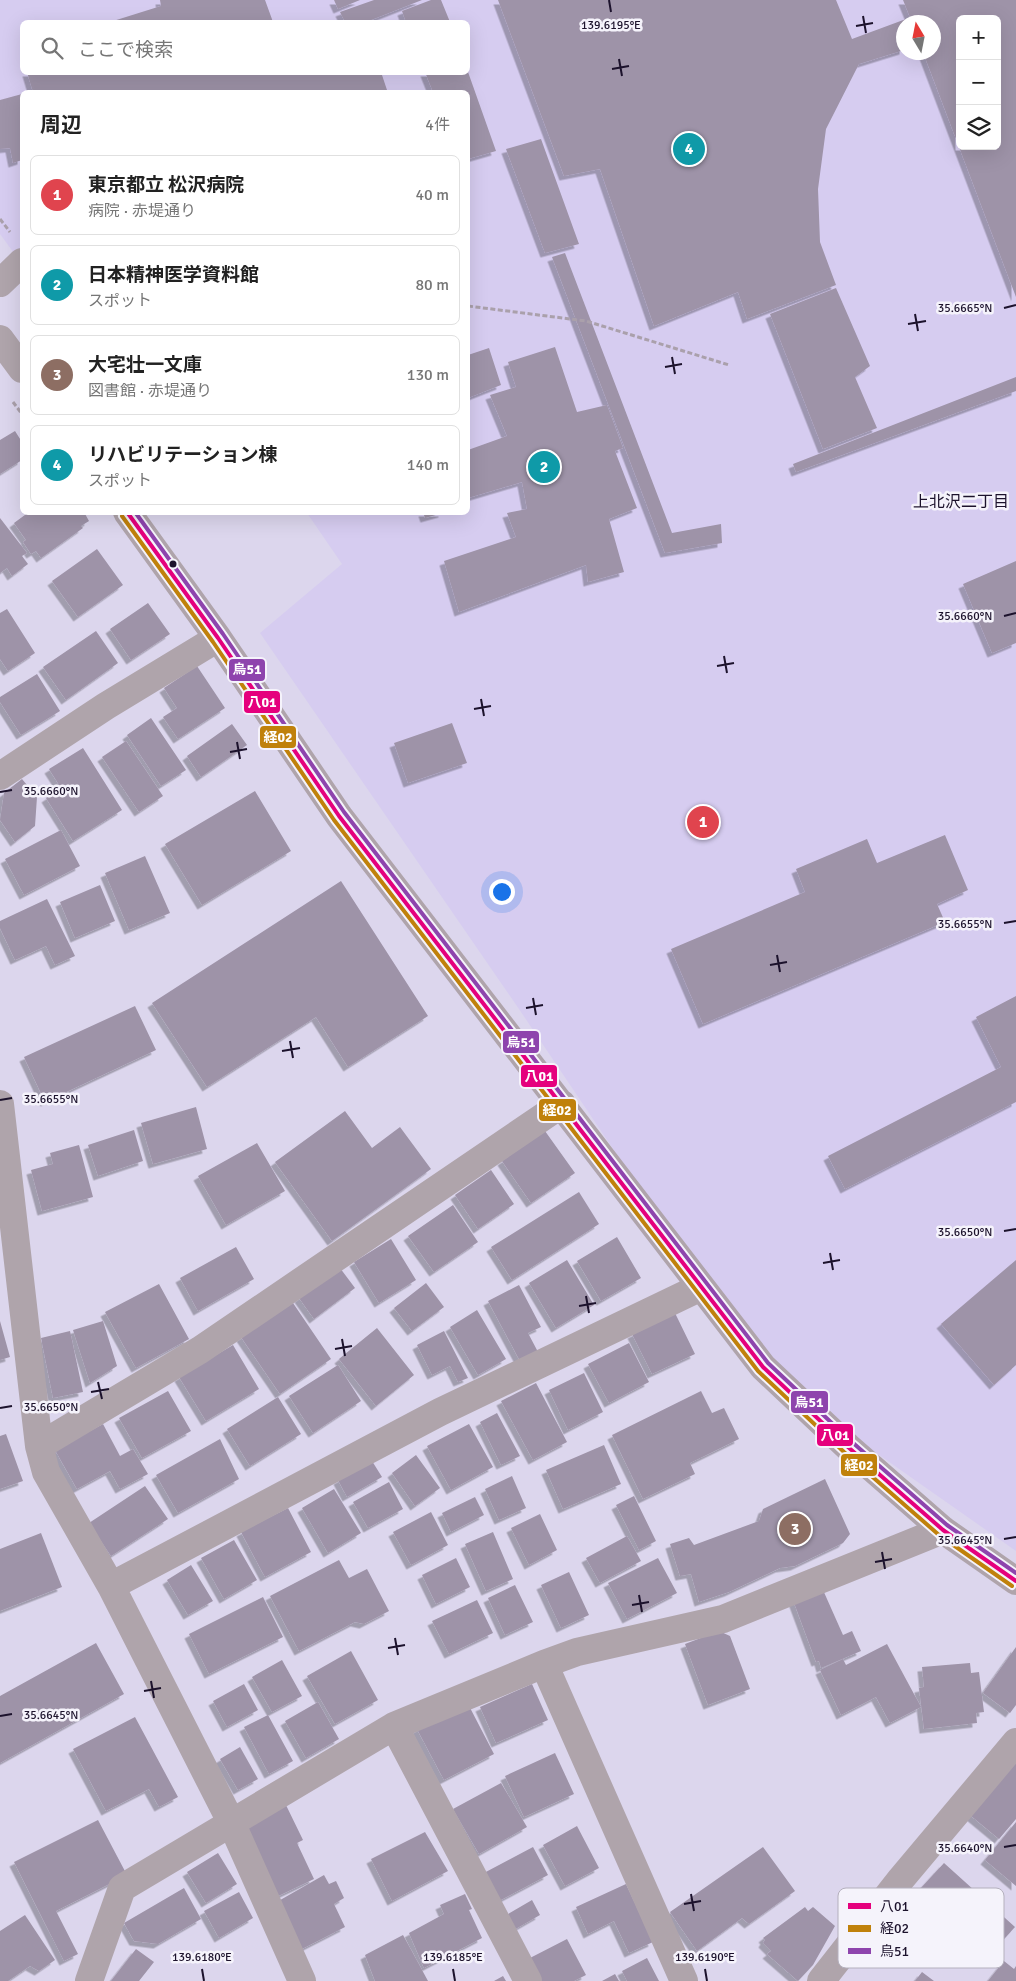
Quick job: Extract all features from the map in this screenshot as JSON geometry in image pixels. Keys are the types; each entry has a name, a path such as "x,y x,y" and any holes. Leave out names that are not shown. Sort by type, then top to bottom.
{"street":[{"path":"0,283 20,264"},
{"path":"0,338 20,366"},
{"path":"129,515 218,638 339,816 763,1367 848,1447 943,1530 1016,1581"},
{"path":"0,776 106,706 218,638"},
{"path":"0,1104 9,1267 39,1446 46,1472 111,1586 231,1822 302,1981"},
{"path":"39,1446 200,1350 562,1104"},
{"path":"111,1586 440,1412 702,1287"},
{"path":"89,1981 122,1888 394,1726 577,1652 723,1619 943,1530"},
{"path":"544,1664 684,1981"},
{"path":"394,1726 528,1981"},
{"path":"894,1888 1016,1742"},
{"path":"820,1981 838,1958"}],"path":[{"path":"470,306 586,321 729,365"}],"shaded area":[{"path":"0,0 1016,0 1016,1551 845,1431 743,1342 521,1012 260,633 342,564 308,515 470,515 470,90 20,90 20,261 0,234"}],"building":[{"path":"160,0 265,0 272,20 116,20 161,6"},
{"path":"334,0 360,0 338,9"},
{"path":"374,0 422,0 371,20 344,20 340,12"},
{"path":"431,0 441,0 449,20 405,20 402,11"},
{"path":"498,0 836,0 852,39 896,23 896,52 859,64 826,129 818,189 820,242 836,285 747,319 738,292 654,326 600,169 564,176"},
{"path":"903,0 1016,0 1016,297 960,150 1001,150 1001,15 956,15 956,139 926,60 941,60 941,15 909,15"},
{"path":"28,75 382,75 387,90 32,90"},
{"path":"426,75 469,75 496,151 470,158 470,90 432,90"},
{"path":"20,95 20,161 13,163 10,148 0,149 0,100"},
{"path":"541,139 579,244 545,253 506,149"},
{"path":"565,253 672,533 721,524 722,543 665,553 552,257"},
{"path":"836,288 870,366 855,377 877,428 823,449 770,314"},
{"path":"555,347 577,412 607,405 623,448 615,451 637,508 609,519 624,572 588,582 586,565 459,612 444,561 516,537 507,513 527,509 522,482 470,497 470,449 507,436 490,395 516,387 508,362"},
{"path":"489,348 501,385 470,397 470,354"},
{"path":"1016,377 1016,391 796,472 793,464"},
{"path":"15,431 20,439 20,461 0,474 0,440"},
{"path":"25,515 86,515 89,521 81,526 83,528 41,558 36,551 31,554 23,542 26,540 14,523"},
{"path":"424,515 436,515 425,518"},
{"path":"0,518 27,553 22,556 28,564 12,576 7,568 0,573"},
{"path":"97,549 123,585 78,617 52,581"},
{"path":"1016,561 1016,643 992,653 963,584"},
{"path":"148,603 170,634 131,660 110,629"},
{"path":"7,609 35,653 8,671 0,659 0,613"},
{"path":"96,631 118,663 66,700 43,667"},
{"path":"197,666 225,708 178,739 163,717 177,708 164,688"},
{"path":"37,674 60,711 21,735 0,702 0,697"},
{"path":"151,718 186,770 161,786 127,735"},
{"path":"452,723 467,763 408,783 394,743"},
{"path":"232,724 247,745 201,777 187,756"},
{"path":"126,741 163,796 139,812 102,757"},
{"path":"83,748 122,810 73,841 46,798 61,788 49,769"},
{"path":"22,779 37,797 35,826 15,842 0,820 4,793"},
{"path":"255,791 291,851 202,905 165,844"},
{"path":"61,830 80,866 24,895 5,859"},
{"path":"945,835 968,890 937,904 945,922 703,1024 671,949 805,892 796,869 867,839 877,863"},
{"path":"145,856 170,913 129,930 105,873"},
{"path":"341,881 428,1016 348,1067 316,1017 207,1087 152,1003"},
{"path":"100,885 115,921 75,938 60,902"},
{"path":"47,899 75,956 55,965 46,946 15,960 0,928 0,921"},
{"path":"1016,996 1016,1102 845,1189 828,1156 1001,1067 976,1017"},
{"path":"135,1006 156,1050 45,1102 24,1057"},
{"path":"196,1107 207,1149 153,1164 141,1123"},
{"path":"345,1111 372,1148 400,1127 431,1169 332,1241 275,1162"},
{"path":"134,1130 143,1161 98,1176 88,1145"},
{"path":"545,1131 575,1173 531,1203 502,1161"},
{"path":"257,1143 285,1191 226,1225 198,1176"},
{"path":"79,1145 93,1197 42,1211 31,1170 53,1164 50,1153"},
{"path":"491,1170 514,1204 478,1229 455,1195"},
{"path":"579,1192 599,1224 512,1280 491,1247"},
{"path":"453,1205 478,1242 434,1272 408,1236"},
{"path":"617,1237 641,1278 601,1301 577,1261"},
{"path":"391,1239 416,1280 379,1303 354,1262"},
{"path":"236,1247 254,1279 198,1311 180,1278"},
{"path":"567,1260 594,1305 556,1328 529,1283"},
{"path":"1016,1260 1016,1365 994,1385 941,1324"},
{"path":"340,1268 355,1288 314,1319 299,1298"},
{"path":"426,1283 444,1307 412,1331 394,1308"},
{"path":"159,1284 189,1339 136,1368 105,1312"},
{"path":"519,1285 541,1327 528,1333 538,1352 520,1361 488,1301"},
{"path":"293,1303 331,1359 280,1394 241,1337"},
{"path":"477,1310 506,1359 478,1375 450,1327"},
{"path":"675,1313 695,1354 652,1374 632,1334"},
{"path":"0,1321 10,1357 0,1360"},
{"path":"103,1321 117,1366 90,1383 73,1330"},
{"path":"377,1328 414,1375 376,1406 339,1359"},
{"path":"70,1331 83,1392 53,1398 41,1338"},
{"path":"444,1331 468,1378 458,1382 450,1366 432,1375 417,1345"},
{"path":"629,1343 649,1382 609,1403 588,1364"},
{"path":"233,1345 259,1389 206,1421 179,1377"},
{"path":"338,1365 361,1401 313,1433 289,1396"},
{"path":"584,1373 603,1412 568,1430 549,1390"},
{"path":"536,1383 567,1442 533,1460 501,1401"},
{"path":"168,1391 191,1431 142,1458 119,1418"},
{"path":"701,1391 712,1413 724,1408 739,1439 690,1463 695,1474 643,1499 612,1435"},
{"path":"278,1397 301,1434 250,1466 227,1429"},
{"path":"497,1413 520,1456 501,1465 480,1422"},
{"path":"103,1424 120,1456 133,1449 148,1474 120,1489 110,1471 77,1489 55,1450"},
{"path":"469,1424 493,1467 451,1490 427,1446"},
{"path":"6,1434 23,1481 0,1489 0,1436"},
{"path":"220,1439 239,1479 178,1513 156,1475"},
{"path":"604,1445 621,1484 563,1509 546,1470"},
{"path":"416,1455 440,1488 415,1506 392,1473"},
{"path":"372,1461 382,1477 347,1497 338,1480"},
{"path":"512,1476 526,1508 499,1520 485,1489"},
{"path":"825,1479 850,1534 843,1543 795,1566 780,1568 729,1592 699,1602 691,1574 680,1576 670,1544 689,1538 694,1545 759,1521 763,1509"},
{"path":"389,1482 403,1509 368,1528 353,1502"},
{"path":"145,1486 168,1519 111,1556 89,1523"},
{"path":"334,1489 361,1533 328,1553 302,1508"},
{"path":"634,1496 656,1541 639,1550 616,1505"},
{"path":"475,1497 484,1515 451,1532 442,1513"},
{"path":"288,1508 311,1552 265,1577 241,1532"},
{"path":"431,1512 448,1545 411,1565 393,1532"},
{"path":"540,1514 557,1550 529,1565 511,1528"},
{"path":"493,1532 513,1579 486,1591 465,1544"},
{"path":"41,1533 62,1587 0,1611 0,1549"},
{"path":"627,1536 641,1561 600,1583 586,1558"},
{"path":"234,1540 257,1580 224,1599 201,1558"},
{"path":"456,1558 470,1587 436,1604 422,1575"},
{"path":"658,1558 677,1593 627,1619 608,1583"},
{"path":"339,1560 349,1578 367,1569 389,1611 364,1624 355,1622 299,1651 270,1596"},
{"path":"191,1565 213,1601 188,1615 167,1580"},
{"path":"569,1572 589,1615 561,1628 541,1585"},
{"path":"515,1585 533,1622 505,1635 488,1598"},
{"path":"823,1590 843,1635 852,1631 861,1651 821,1668 819,1661 816,1662 793,1600"},
{"path":"263,1597 283,1637 209,1674 189,1634"},
{"path":"477,1600 493,1633 449,1654 432,1621"},
{"path":"719,1631 730,1636 750,1689 708,1705 685,1644"},
{"path":"96,1643 124,1694 0,1763 0,1696"},
{"path":"887,1644 921,1707 890,1723 876,1697 841,1715 820,1670 843,1659 846,1665"},
{"path":"1016,1647 1016,1705 1010,1713 983,1693"},
{"path":"351,1651 378,1700 335,1724 307,1676"},
{"path":"282,1660 302,1696 272,1712 252,1677"},
{"path":"970,1663 971,1673 979,1672 984,1712 976,1713 977,1723 924,1729 919,1688 924,1687 922,1667"},
{"path":"244,1684 258,1710 227,1727 213,1701"},
{"path":"532,1684 548,1720 496,1743 480,1707"},
{"path":"318,1702 339,1739 306,1758 285,1721"},
{"path":"467,1702 494,1754 444,1780 417,1729"},
{"path":"268,1715 293,1761 269,1774 244,1727"},
{"path":"135,1717 178,1797 159,1807 149,1789 106,1811 73,1749"},
{"path":"240,1747 258,1779 238,1790 220,1759"},
{"path":"555,1753 574,1794 524,1817 505,1776"},
{"path":"1016,1758 1016,1819 999,1839 970,1815"},
{"path":"501,1783 527,1827 479,1854 453,1809"},
{"path":"284,1801 303,1840 297,1843 314,1879 274,1898 241,1823"},
{"path":"98,1820 127,1875 56,1911 78,1954 64,1961 14,1862"},
{"path":"1016,1822 1016,1886 985,1860"},
{"path":"577,1826 599,1868 565,1886 543,1845"},
{"path":"425,1832 448,1871 392,1901 371,1859"},
{"path":"533,1847 548,1875 497,1902 482,1874"},
{"path":"763,1847 795,1891 749,1924 742,1918 697,1951 670,1912"},
{"path":"218,1853 237,1884 206,1903 187,1872"},
{"path":"944,1863 972,1888 921,1888"},
{"path":"324,1875 329,1884 336,1881 344,1898 334,1904 345,1927 300,1950 275,1903"},
{"path":"626,1884 653,1942 629,1953 614,1921 588,1934 576,1907"},
{"path":"184,1888 201,1919 158,1944 134,1941 124,1923"},
{"path":"239,1892 253,1918 219,1938 204,1911"},
{"path":"465,1894 472,1909 469,1910 482,1938 424,1968 409,1933 444,1914 440,1905"},
{"path":"532,1900 540,1915 512,1931 503,1917"},
{"path":"805,1907 808,1911 813,1907 835,1926 813,1965 798,1981 767,1954 771,1951 763,1943 765,1940 763,1938"},
{"path":"25,1915 55,1960 39,1971 30,1966 8,1981 0,1981 0,1931"},
{"path":"1004,1917 1015,1927 1004,1939"},
{"path":"403,1935 428,1981 375,1981 365,1955"},
{"path":"567,1939 586,1975 574,1981 542,1981 530,1958"},
{"path":"136,1949 154,1962 139,1981 111,1981"},
{"path":"647,1958 659,1981 627,1981 622,1971"},
{"path":"1004,1961 1014,1969 1016,1966 1016,1981 988,1981 998,1968 1004,1968"},
{"path":"922,1972 934,1981 915,1981"},
{"path":"615,1974 619,1981 602,1981"},
{"path":"503,1976 506,1981 494,1981"}],"transit line":[{"name":"八01","path":"129,515 218,638 339,816 763,1367 848,1447 943,1530 1016,1581"},
{"name":"烏51","path":"137,515 223,634 344,812 768,1363 852,1442 947,1525 1016,1573"},
{"name":"経02","path":"122,516 213,642 334,820 758,1371 844,1452 939,1535 1012,1586"}],"place":[{"name":"リハビリテーション棟","path":"689,149"},
{"name":"日本精神医学資料館","path":"544,467"},
{"name":"東京都立 松沢病院","path":"703,822"},
{"name":"大宅壮一文庫","path":"795,1529"}],"district":[{"name":"上北沢二丁目","path":"961,502"}]}
